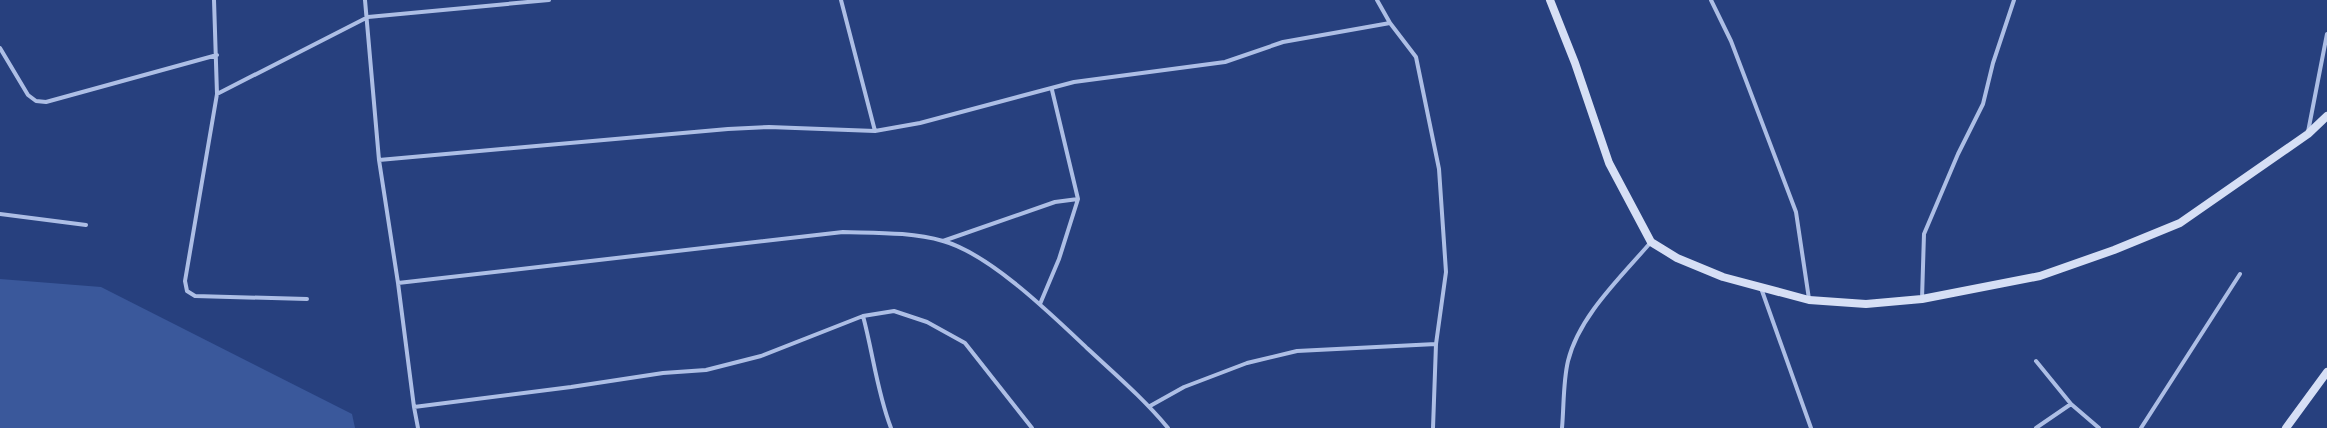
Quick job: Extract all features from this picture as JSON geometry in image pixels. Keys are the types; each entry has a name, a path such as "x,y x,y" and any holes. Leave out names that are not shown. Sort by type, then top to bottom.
{"main road":[{"path":"1550,0 1575,63 1609,163 1651,242 1684,261 1723,277 1809,300 1866,304 1922,299 2040,276 2114,250 2180,223 2308,134 2327,116"},
{"path":"2286,428 2327,372"}],"street":[{"path":"214,0 217,55 217,94 185,281 187,291 195,296 307,299"},
{"path":"365,0 368,17 379,160 418,428"},
{"path":"217,94 368,17 549,0"},
{"path":"840,0 875,130"},
{"path":"1376,0 1390,23 1416,57 1439,169 1446,272 1436,344 1433,428"},
{"path":"1711,0 1731,41 1796,212 1809,300"},
{"path":"1922,299 1924,234 1958,154 1983,104 1993,63 2014,0"},
{"path":"379,160 728,129 768,127 875,130 920,123 1052,90 1074,82 1225,62 1283,42 1390,23"},
{"path":"2308,134 2327,34"},
{"path":"0,48 28,95 36,101 46,102 217,55"},
{"path":"1040,304 1059,259 1078,199 1052,90"},
{"path":"943,241 1055,202 1078,199"},
{"path":"0,214 86,225"},
{"path":"398,283 843,232 881,233 943,241 974,253 1040,304 1150,406 1168,428"},
{"path":"1562,428 1568,362 1574,341 1584,322 1651,242"},
{"path":"2141,428 2240,274"},
{"path":"1761,288 1811,428"},
{"path":"414,406 571,387 663,373 706,370 761,356 863,316 894,311 927,322 965,344 1032,428"},
{"path":"863,316 871,346 883,408 891,428"},
{"path":"1150,406 1184,387 1246,363 1297,351 1436,344"},
{"path":"2036,361 2071,404 2099,428"},
{"path":"2036,428 2071,404"}],"shaded area":[{"path":"0,279 101,287 352,414 355,428 0,428"}]}
